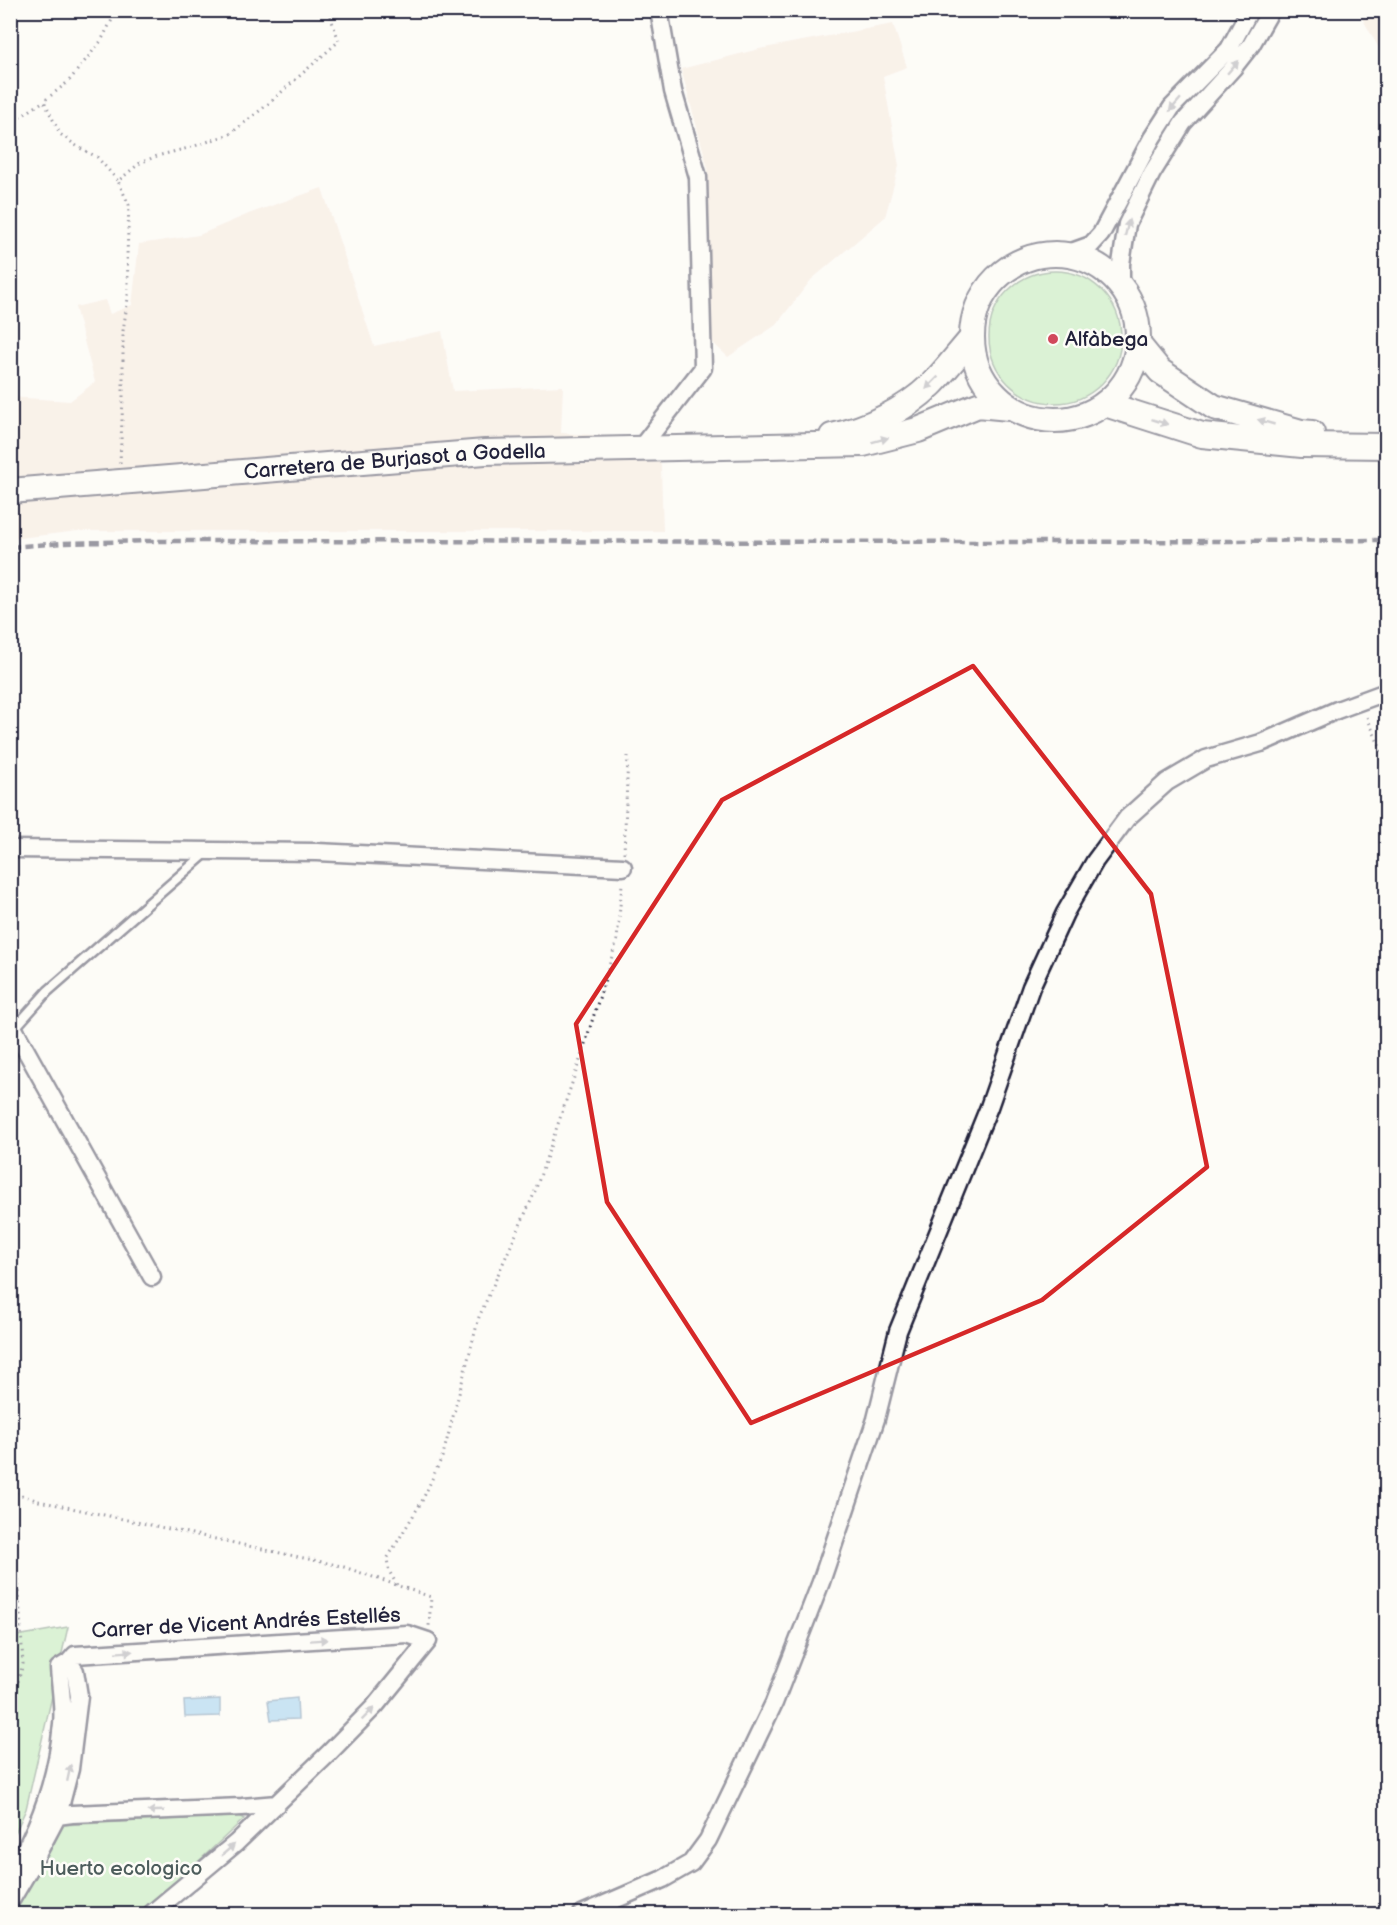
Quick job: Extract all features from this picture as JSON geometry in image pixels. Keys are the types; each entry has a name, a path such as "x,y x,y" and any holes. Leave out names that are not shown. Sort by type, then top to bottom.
{"street":[{"path":"639,450 703,368 698,177 673,91 659,10"},
{"path":"1066,254 1091,245 1101,234 1152,138 1172,107 1229,49 1250,10"},
{"path":"1121,286 1126,224 1152,173 1183,123 1251,45 1271,10"},
{"path":"1046,254 1066,254 1097,265 1121,286 1132,304 1137,324 1138,344 1135,362 1128,378 1105,404 1090,413 1074,418 1057,421 1040,420 1009,408 993,395 981,378 974,359 971,339 973,319 980,299 992,282 1007,268 1025,259 1046,254"},
{"path":"780,447 853,432 905,406 931,385 971,339"},
{"path":"1138,344 1160,371 1214,407 1301,432 1386,436"},
{"path":"1105,404 1202,435 1302,445 1386,446"},
{"path":"780,447 863,444 918,430 978,405 1009,408"},
{"name":"Carretera de Burjasot a Godella","path":"10,491 485,452 780,447"},
{"path":"582,1914 663,1879 691,1863 708,1840 774,1703 821,1582 876,1419 898,1331 989,1107 1031,987 1065,913 1095,861 1127,818 1167,782 1206,759 1261,743 1386,692"},
{"path":"10,849 317,852 623,867"},
{"path":"12,1031 152,1277"},
{"name":"Carrer de Vicent Andrés Estellés","path":"69,1662 75,1655 407,1634 428,1641"},
{"path":"151,1914 236,1843 277,1804 375,1706 428,1641"},
{"path":"10,1876 25,1852 45,1805 62,1722 59,1668 69,1662 75,1671 79,1695 70,1769 58,1815 10,1902"},
{"path":"38,1820 58,1815 242,1808 277,1804"}],"lane":[{"path":"12,1031 48,991 208,851"}],"path":[{"path":"110,10 112,19"},
{"path":"10,124 68,82 101,41 117,10"},
{"path":"118,181 140,163 230,134 267,105 339,41 328,10"},
{"path":"44,101 60,134 97,157 118,181 129,205 128,298 123,331 119,482"},
{"path":"1360,701 1386,761"},
{"path":"397,1585 389,1571 387,1559 422,1501 443,1455 479,1317 542,1173 617,940 628,756"},
{"path":"10,1491 39,1501 341,1566 431,1597 428,1641"},
{"path":"10,1563 18,1578 23,1664 10,1718"},
{"path":"10,1687 17,1685"}],"highlighted area":[{"path":"973,666 1151,894 1207,1167 1042,1300 751,1423 607,1202 576,1024 722,800"}],"shaded area":[{"path":"1358,11 1386,11 1386,61 1384,57"},
{"path":"893,24 907,67 883,76 899,166 885,217 811,280 776,325 728,357 712,342 708,168 681,69 759,49"},
{"path":"322,188 374,346 442,331 453,391 563,386 561,433 655,439 661,467 663,531 78,531 11,539 10,397 70,401 95,382 75,307 105,300 110,314 132,305 139,244 199,235 251,213"}],"green space":[{"path":"1055,271 1080,276 1102,290 1116,312 1121,337 1116,362 1102,384 1080,398 1055,403 1030,398 1008,384 994,362 989,337 994,312 1008,290 1030,276"},
{"path":"68,1627 26,1809 11,1842 11,1637"},
{"name":"Huerto ecologico","path":"239,1816 244,1819 159,1898 137,1914 11,1914 44,1861 60,1825"}],"water":[{"path":"297,1698 298,1719 271,1720 268,1701"},
{"path":"220,1699 220,1716 185,1717 184,1701"}],"railway":[{"path":"10,547 149,541 1386,540"}],"place":[{"name":"Alfàbega","path":"1053,339"}]}
